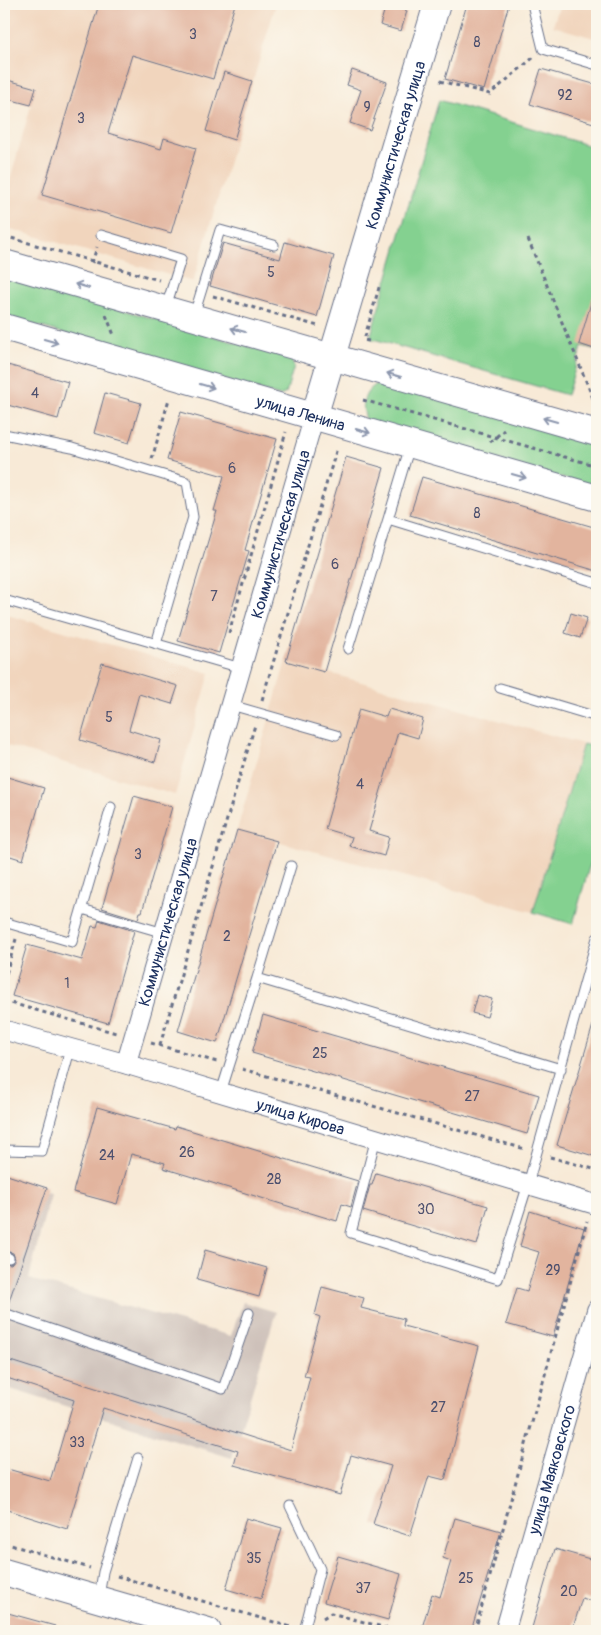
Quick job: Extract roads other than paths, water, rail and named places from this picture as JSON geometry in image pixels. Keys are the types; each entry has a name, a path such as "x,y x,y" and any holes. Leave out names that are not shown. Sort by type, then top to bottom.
{"main road":[{"name":"Коммунистическая улица","path":"314,416 437,4"},
{"path":"4,263 597,433"},
{"name":"улица Ленина","path":"4,327 597,498"},
{"path":"4,1572 208,1631"}],"street":[{"name":"Коммунистическая улица","path":"126,1064 314,416"},
{"name":"улица Кирова","path":"4,1030 70,1050 126,1064 595,1204"},
{"name":"улица Маяковского","path":"505,1631 589,1368 597,1309"}],"lane":[{"path":"532,4 543,49 597,65"},
{"path":"194,317 220,230 274,245"},
{"path":"100,235 181,259 166,309"},
{"path":"4,434 72,448 187,482 193,517 156,644"},
{"path":"348,649 411,445"},
{"path":"388,519 597,583"},
{"path":"4,600 241,668"},
{"path":"500,688 597,717"},
{"path":"230,705 336,735"},
{"path":"4,922 72,942 111,807"},
{"path":"221,1092 291,866"},
{"path":"82,909 164,933"},
{"path":"376,1138 351,1233 498,1279 537,1153 597,938"},
{"path":"257,978 560,1069"},
{"path":"4,1150 42,1151 70,1050"},
{"path":"4,1313 223,1390 249,1313"},
{"path":"98,1599 103,1572 138,1458"},
{"path":"290,1506 320,1569 304,1631"}]}
